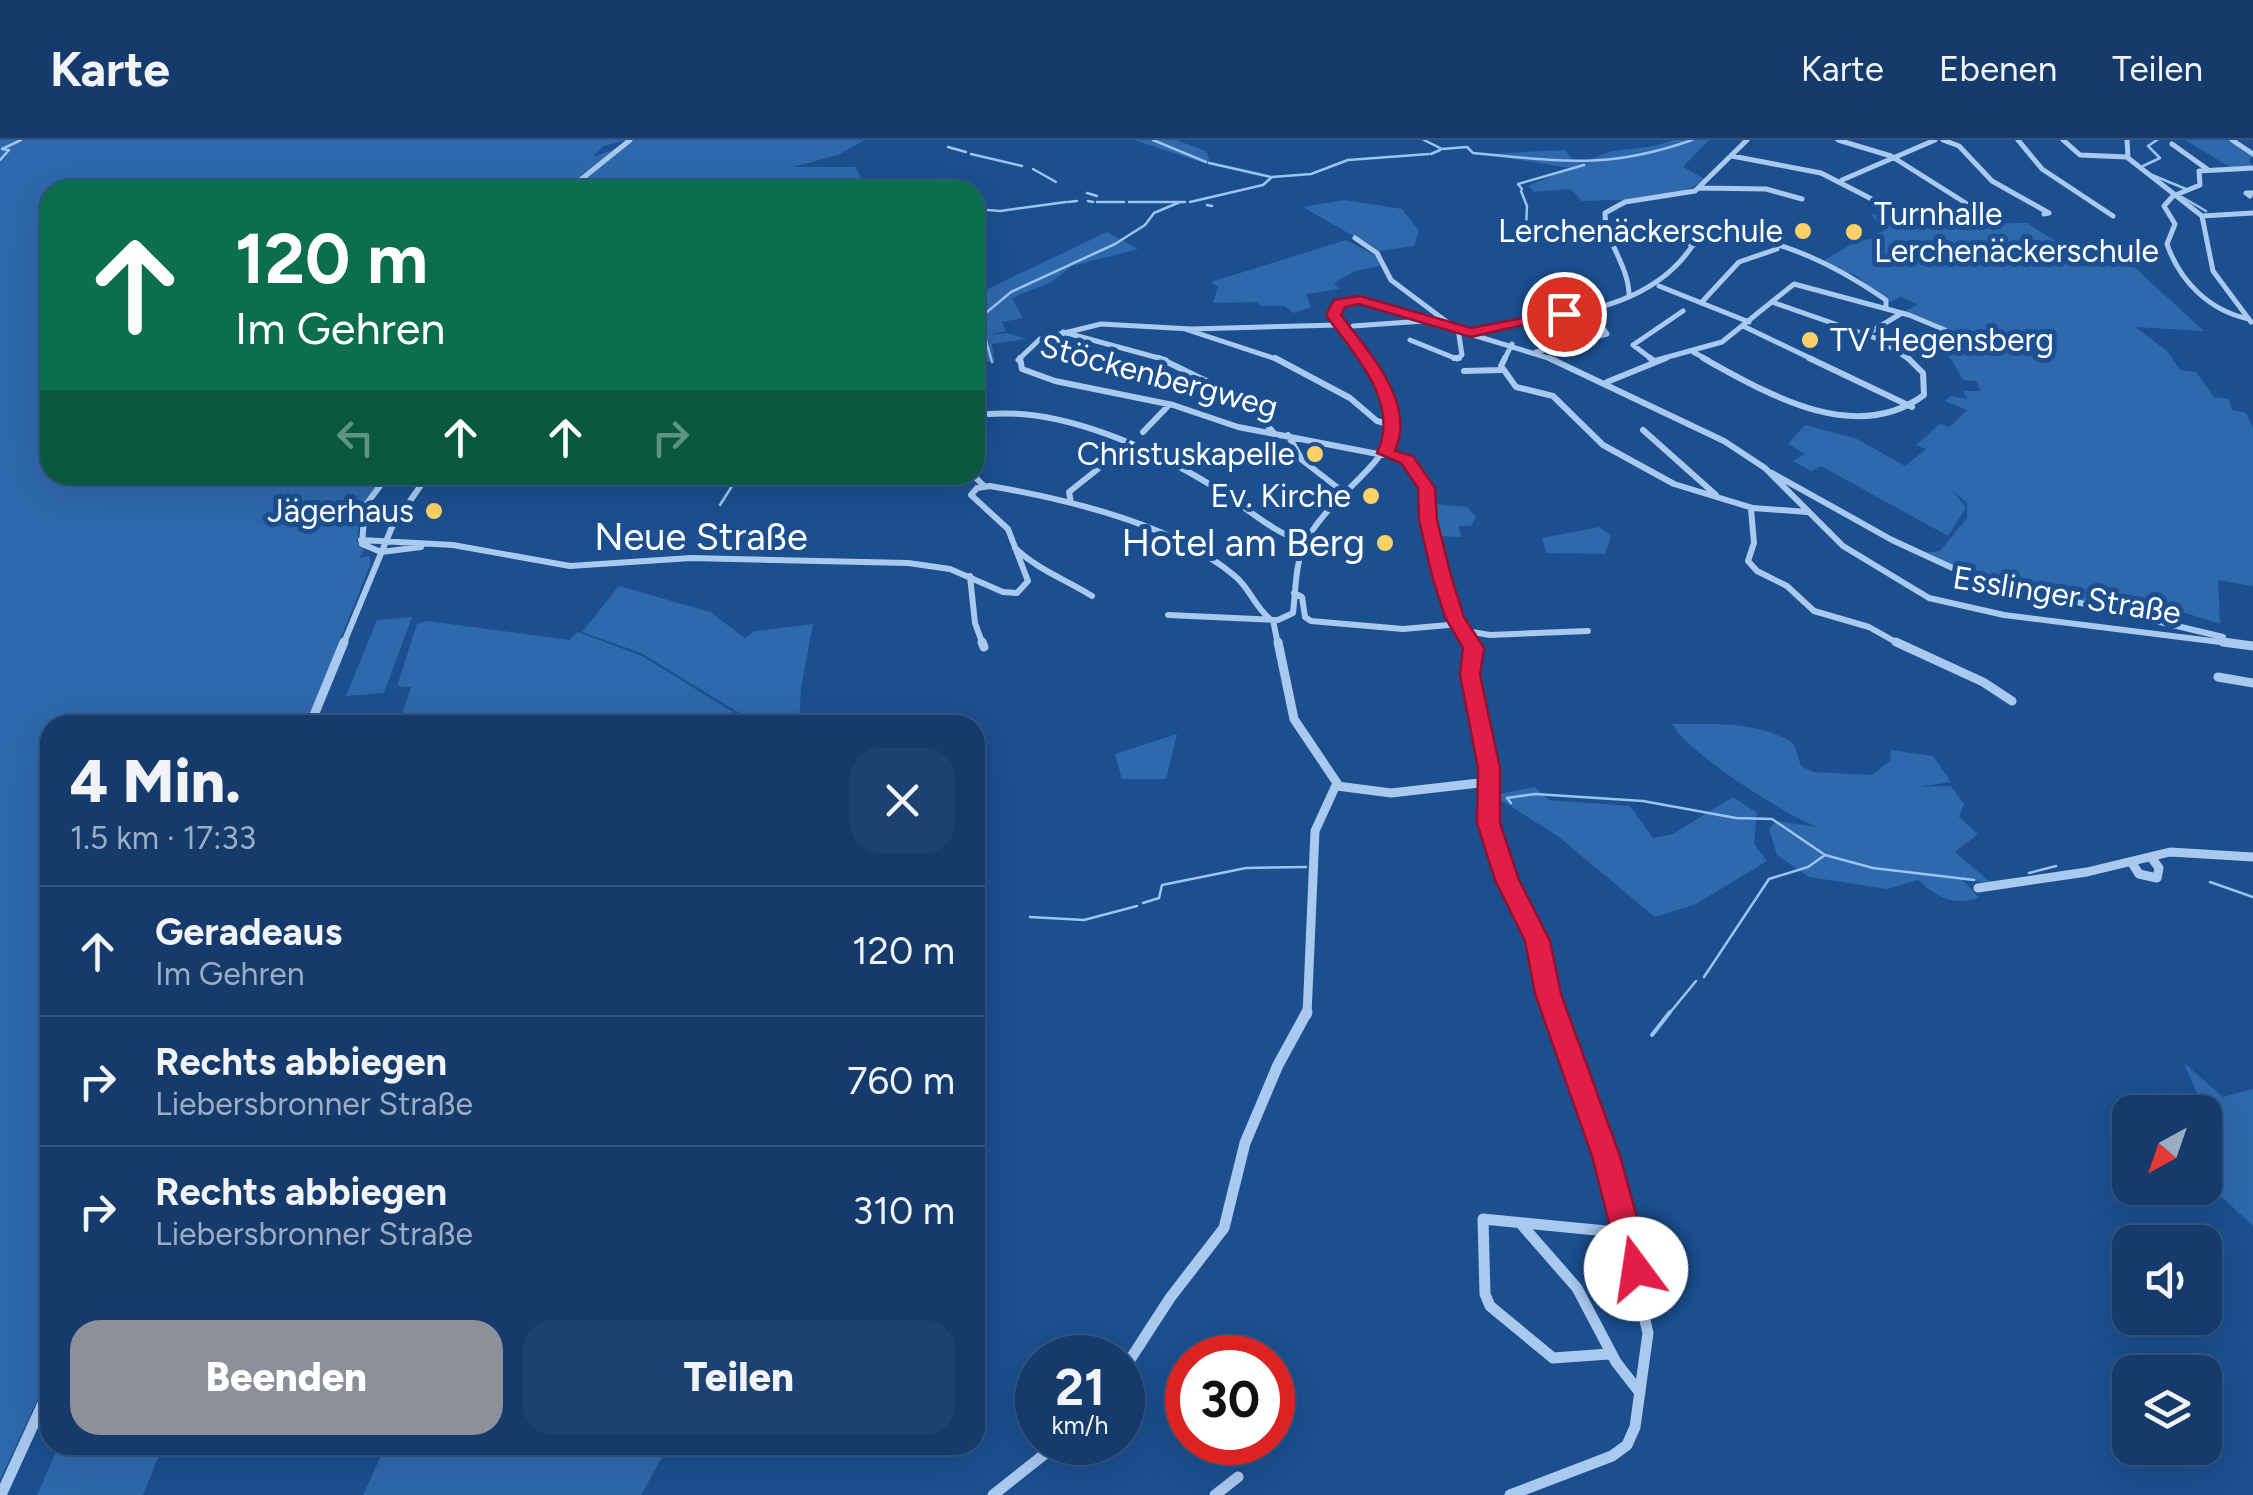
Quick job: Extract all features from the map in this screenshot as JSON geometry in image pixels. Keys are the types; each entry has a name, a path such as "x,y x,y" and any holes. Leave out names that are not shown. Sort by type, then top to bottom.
{"street":[{"path":"580,180 630,140"},
{"path":"1699,188 1747,140"},
{"path":"1838,140 1891,156 1983,214"},
{"path":"1918,140 1926,143"},
{"path":"1842,180 1935,140"},
{"path":"1943,140 1959,146 1988,178 2049,213 2044,214"},
{"path":"2018,140 2042,169 2113,216"},
{"path":"2063,140 2080,155 2127,157 2202,216 2253,213"},
{"path":"2127,140 2127,157"},
{"path":"2232,140 2253,154"},
{"path":"2172,144 2206,169"},
{"path":"1732,156 1790,164 1842,180 1894,211"},
{"path":"2251,321 2225,315 2200,293 2168,249 2175,224 2165,214 2165,204 2173,196 2198,187 2198,172 2253,168"},
{"path":"1629,294 1630,270 1604,223 1605,213 1626,202 1699,188 1766,189 1802,199"},
{"path":"2202,216 2213,271 2251,321"},
{"path":"1471,332 1589,308 1659,286 1684,264 1695,242 1705,236 1732,234 1853,276 1887,301 1886,308"},
{"path":"1695,242 1658,237 1695,242"},
{"path":"1355,238 1376,252 1398,286 1457,328 1462,355 1452,363 1410,340"},
{"path":"1701,303 1738,262 1777,249"},
{"path":"1607,382 1654,361 1722,342 1795,284 1886,308 1945,330"},
{"path":"1659,286 1912,406"},
{"name":"Esslinger Straße","path":"1338,325 1334,315 1337,306 1353,300 1512,344 1607,382 1733,446 1769,472 1807,512 1866,562 1940,602 2140,635 2232,640 2253,646"},
{"path":"1693,352 1756,384 1835,414 1883,419 1912,406 1926,392 1923,373 1900,351 1867,334 1772,302"},
{"path":"1536,352 1607,334 1589,308"},
{"path":"1654,361 1633,345 1683,311"},
{"path":"1867,334 1902,314"},
{"path":"1353,326 1426,320"},
{"path":"1063,332 1116,323 1185,329 1338,325 1384,384 1392,441 1384,454 1342,491 1304,543 1292,616 1273,620 1168,615"},
{"path":"1185,329 1192,335 1260,350 1350,398 1378,422 1392,425"},
{"path":"1063,332 1101,340 1228,387 1258,408 1273,432"},
{"name":"Stöckenbergweg","path":"1063,332 1027,346 1018,358 1021,368 1054,381 1384,454"},
{"path":"1512,344 1502,357 1502,370 1516,387 1548,393 1604,446 1666,481 1722,500 1751,509 1807,512"},
{"path":"1464,371 1502,370"},
{"path":"1143,432 1168,405"},
{"path":"989,414 1051,422 1128,445 1203,481 1282,536 1304,543"},
{"path":"1643,430 1722,500"},
{"name":"Stöckenbergweg","path":"1288,435 1292,448 1316,473 1342,491"},
{"path":"1071,503 1070,492 1128,445"},
{"path":"1384,454 1408,460 1426,488 1436,554 1474,648 1470,675 1488,782 1490,828 1507,880 1536,938 1548,994 1627,1232 1648,1340 1634,1432 1621,1451 1510,1495"},
{"path":"1769,472 1896,542 1979,579 2116,608 2232,640"},
{"path":"381,485 365,506 361,540 365,547 383,548"},
{"path":"314,715 383,548 400,512 420,485"},
{"path":"1092,596 1061,576 1036,568 1015,548 1002,522 972,496 974,489 984,486 1071,503 1126,520 1226,570 1249,589 1263,615 1273,620"},
{"path":"1751,509 1754,543 1748,561 1757,571 1787,586 1814,611 1869,627 1928,660 1983,682 2012,701"},
{"name":"Neue Straße","path":"372,573 404,552 433,544"},
{"name":"Neue Straße","path":"383,548 433,544 552,565 681,558 899,563 970,576 1005,592 1023,590 1028,579 1015,548"},
{"name":"Neue Straße","path":"383,548 404,552"},
{"path":"970,576 975,623 984,646"},
{"path":"1294,593 1302,597 1305,617 1311,621 1403,629 1463,628 1497,635 1588,630"},
{"path":"1273,620 1294,720 1337,786 1391,793 1488,782"},
{"path":"2218,677 2253,682"},
{"path":"1145,1337 1224,1228 1245,1143 1278,1065 1307,1020 1315,832 1337,786"},
{"path":"1978,888 2132,863 2175,852 2253,857"},
{"path":"2132,863 2139,874 2154,878 2160,870 2151,858"},
{"path":"1609,1354 1553,1358 1490,1306 1485,1294 1483,1220 1627,1232"},
{"path":"1521,1224 1580,1292 1609,1354 1640,1393"},
{"path":"1,1495 40,1410"},
{"path":"993,1495 1031,1465"},
{"path":"1215,1495 1238,1477"}],"shaded area":[{"path":"0,140 627,140 603,146 593,157 615,149 577,180 40,180 40,485 378,485 361,507 357,541 364,551 359,558 370,556 370,565 310,715 40,715 40,1394 0,1480"},
{"path":"632,140 865,140 838,155 793,167 855,167 862,180 583,180"},
{"path":"1134,140 1176,140 1206,151 1210,162 1273,175 1204,163"},
{"path":"1673,140 1709,140 1683,167 1705,179 1678,193 1646,199 1582,201 1571,189 1534,192 1528,186 1570,168 1484,154 1565,150 1573,160 1585,161"},
{"path":"2185,140 2228,140 2253,156 2249,161 2253,167 2230,167"},
{"path":"1345,200 1402,209 1419,231 1414,246 1379,251 1303,207"},
{"path":"1871,214 1962,224 2027,223 2057,242 2079,266 2133,266 2204,331 2135,327 2167,351 2180,370 2196,372 2214,397 2229,399 2232,410 2246,413 2253,428 2253,586 2218,580 2220,624 2176,610 2176,622 1992,582 1923,553 1940,551 1967,518 1967,503 1953,491 1966,508 1948,536 1821,466 1811,471 1793,461 1805,454 1788,444 1805,425 1857,439 1905,466 1926,449 1916,445 1940,424 1950,427 1967,410 1945,401 1950,396 1968,399 1962,391 1981,391 1976,381 1963,380 1951,359 1940,352 1947,347 1930,335 1944,330 1903,312 1918,305 1901,297 1890,302 1857,276 1821,262 1855,242 1880,237 1877,233 1884,231"},
{"path":"1107,232 1138,249 1072,266 1051,282 1012,298 1023,318 1002,322 1006,331 988,335 1007,333 1026,339 992,344 995,362 985,361 985,290"},
{"path":"1346,240 1376,256 1380,266 1355,271 1334,283 1339,289 1306,294 1311,307 1294,313 1284,306 1261,306 1257,302 1213,303 1218,287 1211,282"},
{"path":"1435,504 1467,507 1476,517 1471,526 1459,526 1461,537 1436,536"},
{"path":"1600,527 1611,536 1605,554 1546,553 1542,538"},
{"path":"619,586 710,612 745,638 755,631 813,624 800,715 743,715 641,653 582,632"},
{"path":"412,617 384,693 346,696 377,620"},
{"path":"427,621 569,640 578,632 642,656 738,715 401,715 411,687 397,686 417,624"},
{"path":"1672,724 1735,725 1766,731 1794,744 1801,766 1813,772 1872,775 1890,761 1891,750 1933,756 1951,782 1917,787 1951,786 1964,804 1959,817 1978,834 1955,852 1991,883 1963,880 1979,898 1954,901 1932,892 1918,880 1887,889 1809,877 1777,855 1769,829 1776,821 1818,827 1739,782 1697,751"},
{"path":"1177,734 1166,779 1122,779 1115,754"},
{"path":"1535,787 1549,800 1630,806 1653,838 1673,834 1733,797 1757,813 1754,844 1767,861 1696,904 1655,917 1559,837 1493,795"},
{"path":"2184,1063 2221,1095 2198,1095"},
{"path":"2253,1089 2253,1226 2222,1197 2222,1096"},
{"path":"55,1455 159,1455 143,1495 37,1495"},
{"path":"381,1455 663,1455 641,1495 363,1495"}],"waterway":[{"path":"0,160 9,150 2,149 21,140"},
{"path":"1153,140 1206,162"},
{"path":"1424,140 1442,149 1467,147 1473,153 1583,161 1634,156 1692,140"},
{"path":"2143,166 2160,158 2148,146 2157,140"},
{"path":"948,147 966,152"},
{"path":"1431,154 1440,150"},
{"path":"971,154 1022,166"},
{"path":"1190,202 1263,185 1272,177 1311,174 1348,160 1429,154"},
{"path":"1209,163 1271,177"},
{"path":"1522,189 1518,184 1584,165"},
{"path":"1033,169 1056,182"},
{"path":"2152,175 2186,189"},
{"path":"1521,191 1527,206 1526,229"},
{"path":"1087,193 1097,196"},
{"path":"2182,197 2206,211"},
{"path":"1068,202 1077,201"},
{"path":"1088,201 1093,202"},
{"path":"985,210 1066,202"},
{"path":"1097,202 1124,202"},
{"path":"1129,202 1169,202"},
{"path":"1171,202 1180,202"},
{"path":"985,314 1011,292 1115,244 1145,225 1154,213 1180,202"},
{"path":"1180,202 1185,202"},
{"path":"1207,205 1212,206"},
{"path":"985,337 992,362"},
{"path":"720,505 733,485"},
{"path":"1511,803 1507,798 1535,794 1643,801 1736,818 1772,819 1825,855"},
{"path":"1704,977 1769,879 1808,867 1825,855"},
{"path":"1825,855 1873,868 1974,880"},
{"path":"2029,873 2056,866"},
{"path":"1143,903 1159,898 1162,885 1246,868 1306,867"},
{"path":"2210,882 2253,897"},
{"path":"1030,917 1084,920 1137,906"},
{"path":"1668,1015 1696,981"},
{"path":"1652,1035 1670,1012"}],"place":[{"name":"Lerchenäckerschule","path":"1803,231"},
{"name":"Turnhalle Lerchenäckerschule","path":"1854,232"},
{"name":"TV Hegensberg","path":"1810,340"},
{"name":"Christuskapelle","path":"1315,454"},
{"name":"Ev. Kirche","path":"1371,496"},
{"name":"Jägerhaus","path":"434,511"},
{"name":"Hotel am Berg","path":"1385,543"}],"route":[{"path":"1564,314 1523,325 1471,332 1360,300 1340,304 1334,315 1386,388 1393,436 1385,453 1408,460 1430,500 1428,520 1441,576 1454,617 1474,648 1470,675 1489,768 1489,823 1507,880 1538,941 1548,994 1606,1156 1636,1269"}]}
